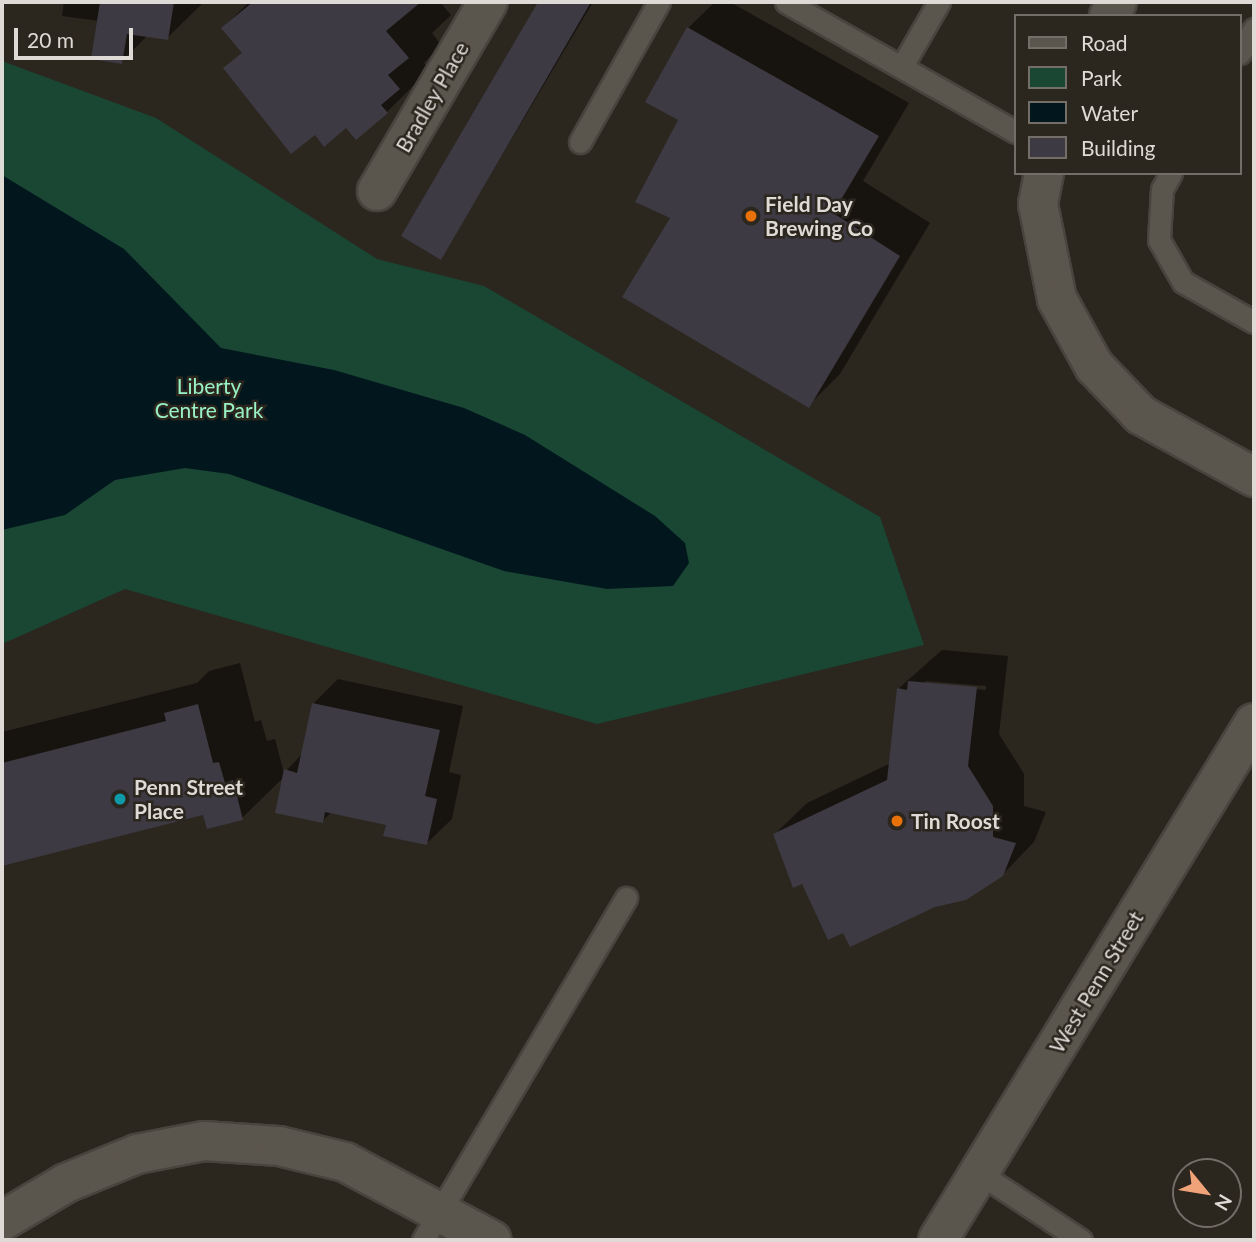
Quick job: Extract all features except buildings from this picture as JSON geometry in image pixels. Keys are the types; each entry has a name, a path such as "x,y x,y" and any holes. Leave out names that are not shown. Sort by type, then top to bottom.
{"street":[{"name":"Bradley Place","path":"377,191 488,2"},
{"path":"1044,175 1038,204 1057,299 1094,366 1141,415 1254,477"},
{"name":"West Penn Street","path":"938,1240 1254,723"},
{"path":"2,1221 66,1183 137,1154 204,1140 279,1146 345,1162 432,1226 492,1240"}],"lane":[{"path":"580,142 659,2"},
{"path":"786,2 1014,130"},
{"path":"902,66 939,2"},
{"path":"1242,50 1254,29"},
{"path":"1170,175 1162,189 1159,240 1182,282 1254,321"},
{"path":"432,1226 626,898"},
{"path":"979,1174 1081,1240"}],"green space":[{"name":"Liberty Centre Park","path":"2,61 156,118 377,259 484,286 880,517 924,645 597,724 125,589 2,644"}],"water":[{"path":"2,175 124,249 221,348 334,370 464,408 525,435 655,516 685,543 689,563 673,586 607,589 504,571 229,474 185,468 115,480 65,515 2,530"}],"place":[{"name":"Field Day Brewing Co","path":"751,216"},
{"name":"Penn Street Place","path":"120,799"},
{"name":"Tin Roost","path":"897,821"}]}
